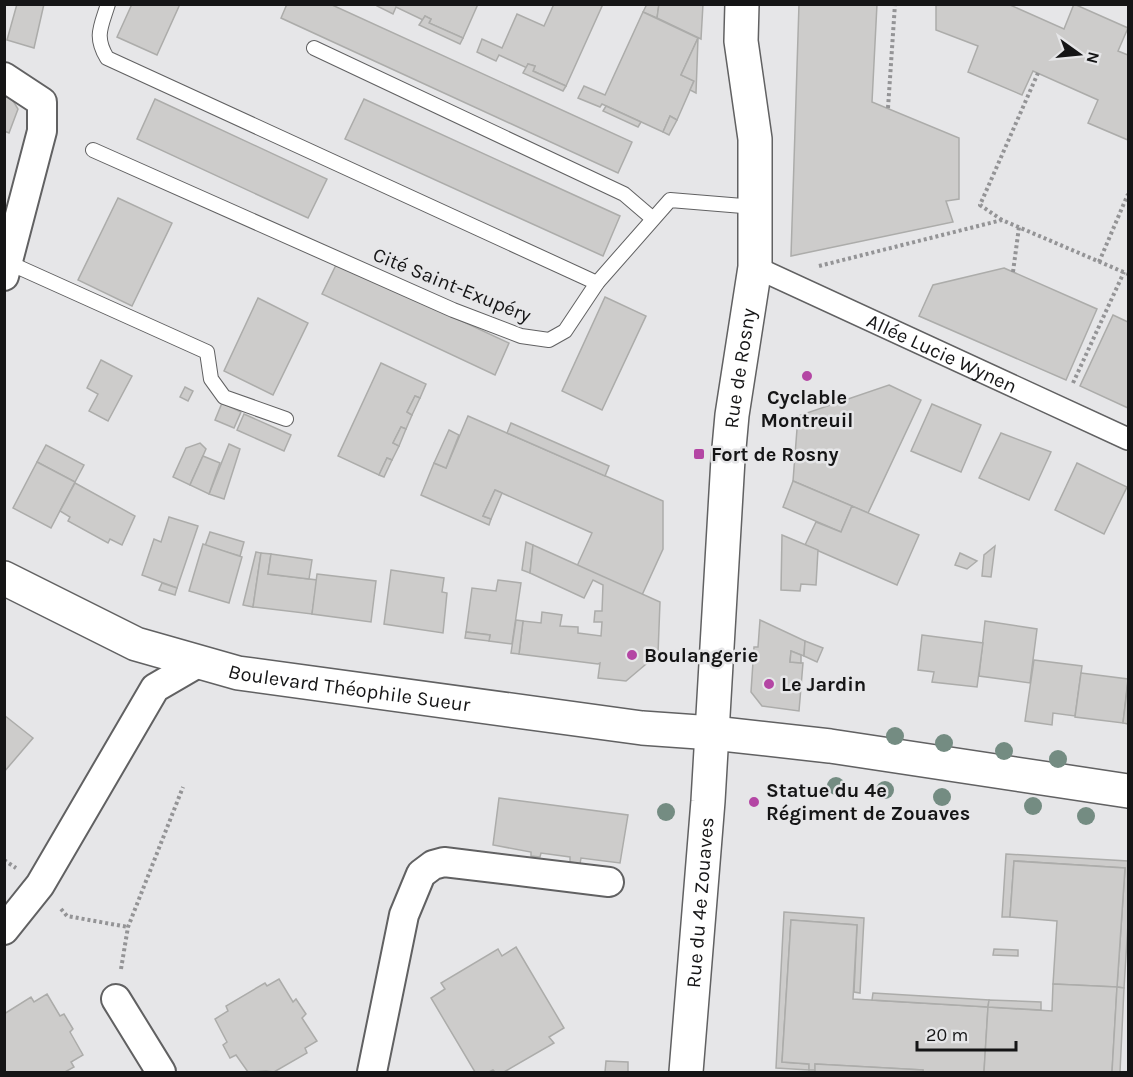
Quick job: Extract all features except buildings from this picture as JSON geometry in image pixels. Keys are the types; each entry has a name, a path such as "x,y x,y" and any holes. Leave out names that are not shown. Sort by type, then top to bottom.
{"main road":[{"name":"Rue de Rosny","path":"713,733 731,426 755,267 755,139 741,41 742,4"},
{"name":"Boulevard Théophile Sueur","path":"4,579 136,644 238,674 642,728 830,746 1128,791"},
{"name":"Rue du 4e Zouaves","path":"687,1072 713,733"}],"street":[{"path":"4,77 42,102 42,131 6,269"},
{"name":"Allée Lucie Wynen","path":"755,267 1128,439"},
{"path":"4,930 40,885 155,688 198,663"},
{"path":"372,1072 404,915 422,874 433,865 444,862 609,882"},
{"path":"116,999 161,1072"}],"lane":[{"path":"108,4 100,31 100,45 107,58 597,283"},
{"path":"314,48 624,194 652,218"},
{"name":"Cité Saint-Exupéry","path":"93,150 453,310 521,336 549,340 565,332 597,283 670,200 755,207"},
{"path":"6,269 207,352 211,379 224,397 286,419"}],"path":[{"path":"888,108 895,4"},
{"path":"1038,74 980,205 1002,220 1126,273 1061,408"},
{"path":"1099,262 1128,194"},
{"path":"810,268 1002,220"},
{"path":"1013,272 1019,227"},
{"path":"116,999 128,927 183,787"},
{"path":"40,885 68,916 128,927"}],"place":[{"name":"Cyclable Montreuil","path":"807,376"},
{"name":"Fort de Rosny","path":"699,454"},
{"name":"Boulangerie","path":"632,655"},
{"name":"Le Jardin","path":"769,684"},
{"name":"Statue du 4e Régiment de Zouaves","path":"754,802"}]}
